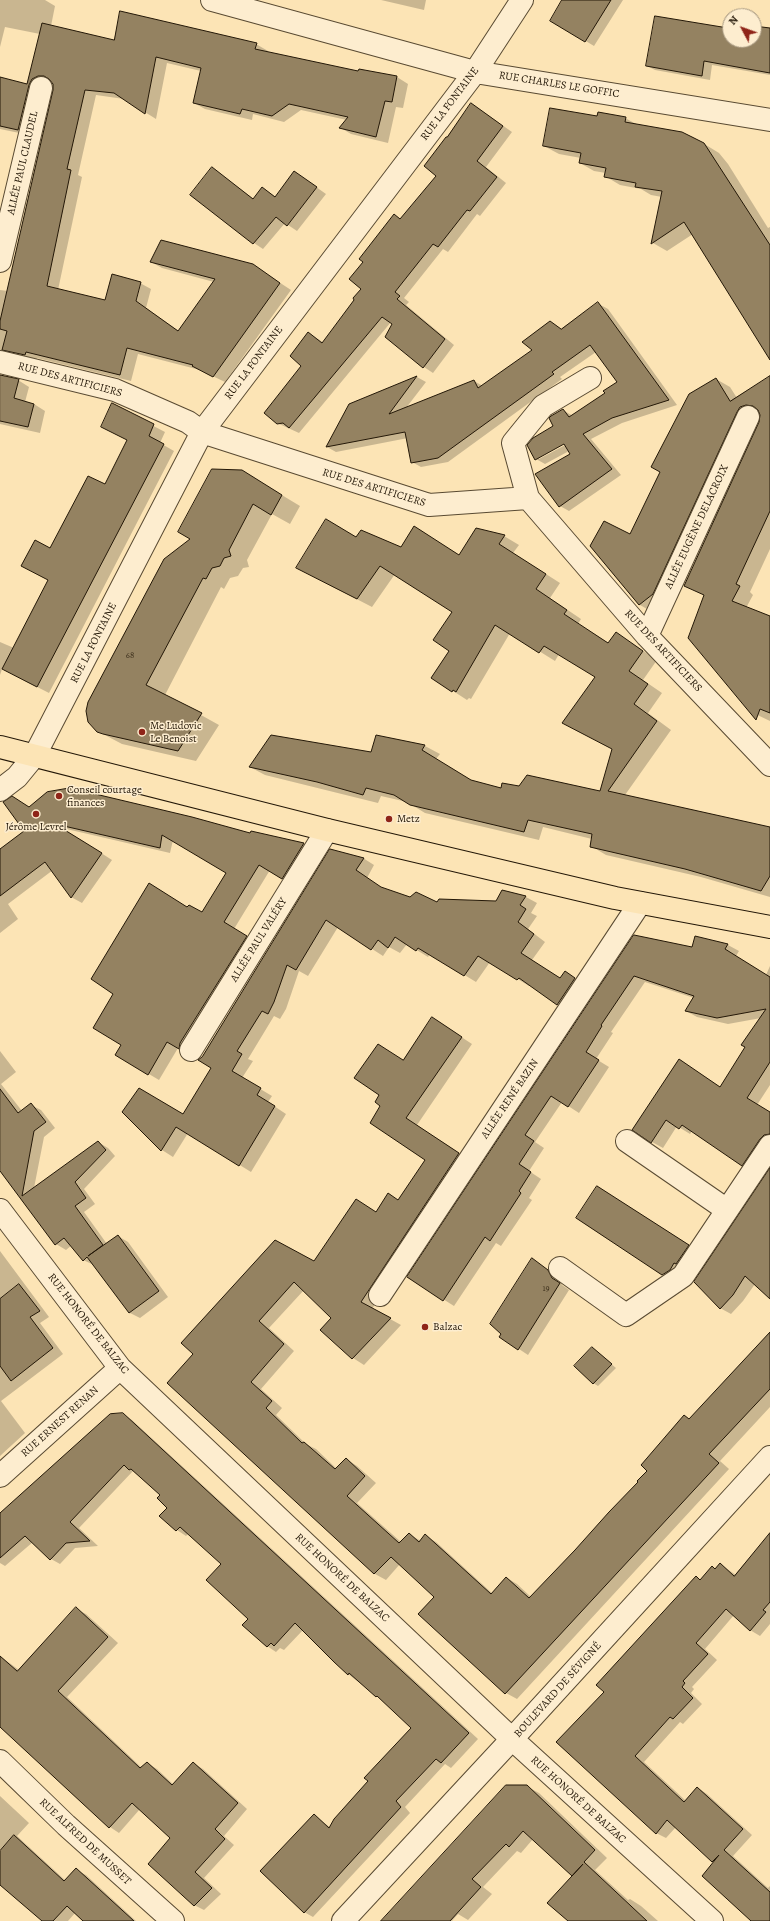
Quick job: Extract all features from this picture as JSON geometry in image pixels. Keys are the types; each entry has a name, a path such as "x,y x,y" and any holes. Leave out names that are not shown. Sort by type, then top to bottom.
{"main road":[{"path":"0,747 327,830 640,903 770,927"}],"street":[{"name":"RUE CHARLES LE GOFFIC","path":"212,0 475,72 770,120"},
{"name":"RUE LA FONTAINE","path":"0,790 17,777 35,755 202,432 475,72 522,0"},
{"name":"ALLÉE PAUL CLAUDEL","path":"0,261 41,88"},
{"name":"RUE DES ARTIFICIERS","path":"0,362 115,390 188,422 202,432 429,505 528,498 647,636 770,765"},
{"path":"528,498 513,443 543,406 590,378"},
{"name":"ALLÉE EUGÈNE DELACROIX","path":"647,636 748,417"},
{"name":"ALLÉE PAUL VALÉRY","path":"191,1050 327,830"},
{"name":"ALLÉE RENÉ BAZIN","path":"380,1295 640,903"},
{"path":"627,1141 727,1210"},
{"path":"560,1268 626,1315 683,1276 770,1146"},
{"name":"RUE HONORÉ DE BALZAC","path":"0,1210 120,1368 512,1740 712,1921"},
{"name":"RUE ERNEST RENAN","path":"0,1476 120,1368"},
{"name":"BOULEVARD DE SÉVIGNÉ","path":"343,1921 512,1740 770,1457"},
{"name":"RUE ALFRED DE MUSSET","path":"0,1760 66,1825 172,1921"}],"building":[{"path":"562,0 611,0 585,42 550,21"},
{"path":"120,11 257,43 255,49 358,71 359,69 397,76 392,102 385,101 376,137 339,128 348,117 289,104 272,116 242,109 240,114 193,103 201,68 156,57 145,114 114,93 85,90 67,169 71,170 47,286 105,300 112,274 141,282 136,301 178,331 215,279 150,262 161,240 253,264 280,283 213,377 192,366 193,365 127,348 120,375 26,352 25,355 2,350 7,331 0,329 0,321 53,90 53,84 44,76 38,76 32,79 29,85 18,130 0,126 0,77 27,84 42,23 114,40"},
{"path":"655,16 722,27 722,48 762,48 762,27 770,28 770,73 704,61 702,76 646,66"},
{"path":"471,103 503,126 477,161 497,177 470,211 467,210 438,247 433,244 395,292 400,296 397,299 445,339 423,368 385,337 392,324 382,317 289,428 283,423 277,424 264,413 301,366 290,356 308,332 322,343 354,300 353,298 361,289 349,279 363,262 359,259 394,214 400,219 436,176 424,166"},
{"path":"550,108 597,116 598,112 626,117 625,122 682,132 704,143 770,245 770,360 684,222 651,244 662,191 635,187 636,183 604,177 606,168 579,163 581,153 543,146"},
{"path":"212,167 253,199 262,187 275,197 294,171 317,187 287,226 276,217 253,244 190,195"},
{"path":"598,302 669,400 612,418 583,434 612,469 559,507 535,474 570,454 564,444 535,460 527,445 533,438 553,426 549,418 551,416 563,409 569,417 605,393 603,391 617,382 590,345 552,372 554,374 438,458 411,463 405,432 326,447 349,404 417,376 389,414 474,380 478,388 532,350 522,342 550,321 561,329"},
{"path":"0,375 19,379 14,398 34,404 28,427 0,421"},
{"path":"770,376 770,511 736,584 740,586 732,601 770,616 770,713 760,709 756,720 688,638 704,595 684,586 759,422 760,415 758,410 753,406 746,405 740,407 737,412 653,594 639,605 590,546 604,521 630,534 660,472 651,467 689,394 716,378 730,401"},
{"path":"112,403 154,424 149,436 164,444 37,687 2,669 48,580 21,566 35,540 50,548 88,476 105,484 127,440 101,427"},
{"path":"212,469 242,470 282,495 271,515 253,504 229,550 231,556 224,558 220,566 212,568 206,579 203,578 146,685 202,713 178,751 97,732 88,722 86,711 88,702 164,559 190,539 178,532"},
{"path":"326,519 356,537 361,530 401,547 414,526 459,555 476,528 505,535 499,544 546,574 536,589 567,610 564,614 608,643 616,632 643,651 629,671 648,684 634,704 657,721 608,791 770,827 770,876 761,891 685,869 590,847 592,834 528,820 524,832 410,805 394,795 366,788 363,795 317,782 249,767 271,735 371,752 376,735 425,745 422,750 471,780 501,788 502,783 519,786 527,775 600,791 612,749 562,723 595,677 544,646 539,653 495,625 456,692 453,690 452,692 431,678 449,651 433,640 452,612 380,566 357,599 296,568"},
{"path":"70,788 192,817 250,833 251,831 304,843 282,879 259,865 224,922 247,936 180,1043 179,1049 167,1042 148,1075 115,1055 121,1045 93,1028 113,994 91,979 149,883 187,907 189,905 202,912 226,873 162,835 160,848 55,824 102,853 71,898 45,862 0,896 0,849 24,831 3,802 12,796 29,807 47,792"},
{"path":"330,849 364,858 356,870 381,887 410,897 416,892 437,902 439,899 496,901 502,890 526,896 520,905 526,909 518,922 534,934 521,953 560,978 565,971 575,978 557,1005 519,978 517,980 478,956 464,976 418,948 416,951 395,937 388,948 378,940 371,950 326,920 296,970 287,965 274,1002 268,1014 262,1011 237,1051 242,1054 232,1071 261,1088 257,1095 275,1106 239,1166 176,1127 161,1151 122,1112 139,1088 183,1114 211,1068 198,1060 202,1057"},
{"path":"634,935 692,947 695,936 728,944 725,949 770,977 770,1062 747,1098 770,1112 770,1134 764,1135 760,1139 742,1166 682,1125 679,1129 666,1120 651,1143 632,1130 679,1059 720,1087 745,1047 741,1045 766,1009 717,1018 685,1011 694,996 634,976 601,1025 602,1026 586,1052 599,1060 568,1107 551,1096 525,1135 534,1141 519,1164 531,1172 519,1191 521,1193 490,1241 485,1237 443,1301 407,1277"},
{"path":"432,1017 462,1037 406,1118 459,1153 361,1302 391,1318 352,1359 320,1330 331,1318 294,1282 259,1321 284,1344 251,1382 272,1401 266,1408 302,1443 304,1442 335,1469 346,1458 365,1476 347,1496 399,1543 409,1533 419,1542 425,1534 491,1594 506,1577 529,1598 638,1482 637,1481 647,1471 641,1465 684,1415 689,1419 770,1332 770,1389 709,1454 719,1463 505,1694 418,1614 434,1597 391,1557 374,1574 167,1383 193,1354 181,1343 275,1240 314,1261 356,1199 376,1212 388,1193 398,1200 425,1160 370,1123 380,1106 375,1102 379,1095 354,1078 378,1044 403,1060"},
{"path":"0,1089 18,1113 31,1103 46,1122 34,1131 22,1196 98,1141 106,1150 75,1182 86,1198 75,1206 103,1245 88,1256 118,1235 159,1291 129,1313 87,1257 83,1261 64,1238 55,1245 0,1171"},
{"path":"770,1168 770,1299 745,1276 733,1295 720,1309 694,1282"},
{"path":"597,1186 689,1245 670,1270 662,1275 576,1218"},
{"path":"532,1258 548,1270 552,1278 560,1283 518,1350 499,1337 501,1334 490,1324"},
{"path":"19,1284 40,1311 30,1317 53,1348 11,1381 0,1366 0,1299"},
{"path":"592,1347 612,1364 593,1384 574,1366"},
{"path":"123,1413 469,1733 441,1763 436,1759 396,1801 401,1807 304,1913 260,1871 314,1814 329,1828 334,1819 368,1781 364,1778 411,1728 377,1696 376,1697 349,1673 348,1675 295,1623 274,1646 271,1643 267,1647 242,1625 248,1619 206,1580 221,1564 180,1527 176,1531 159,1516 167,1508 157,1498 160,1495 131,1469 129,1470 124,1465 70,1522 90,1541 66,1543 50,1560 25,1536 0,1558 0,1513 110,1414"},
{"path":"770,1533 770,1602 763,1610 766,1612 750,1631 726,1609 696,1643 708,1654 683,1681 685,1683 682,1687 693,1698 673,1719 670,1717 635,1756 684,1802 697,1787 743,1829 724,1850 770,1892 770,1921 751,1921 702,1876 719,1855 712,1862 667,1820 656,1834 556,1742 604,1692 596,1685 696,1576 700,1580 712,1566 715,1569 720,1563 734,1576"},
{"path":"76,1607 108,1637 58,1691 140,1768 147,1762 172,1785 193,1762 238,1803 215,1829 225,1839 195,1872 212,1888 194,1906 148,1864 170,1838 132,1803 109,1828 0,1727 0,1656 17,1671"},
{"path":"506,1785 527,1785 595,1850 584,1862 647,1921 568,1921 547,1903 572,1876 523,1831 509,1847 506,1844 472,1879 481,1887 450,1921 381,1921"},
{"path":"14,1835 64,1881 76,1868 134,1921 83,1921 67,1906 53,1921 42,1921 0,1885 0,1851"}],"place":[{"name":"Me Ludovic Le Benoist","path":"142,732"},
{"name":"Conseil courtage finances","path":"59,796"},
{"name":"Jérôme Levrel","path":"36,814"},
{"name":"Metz","path":"389,819"},
{"name":"Balzac","path":"425,1327"}]}
